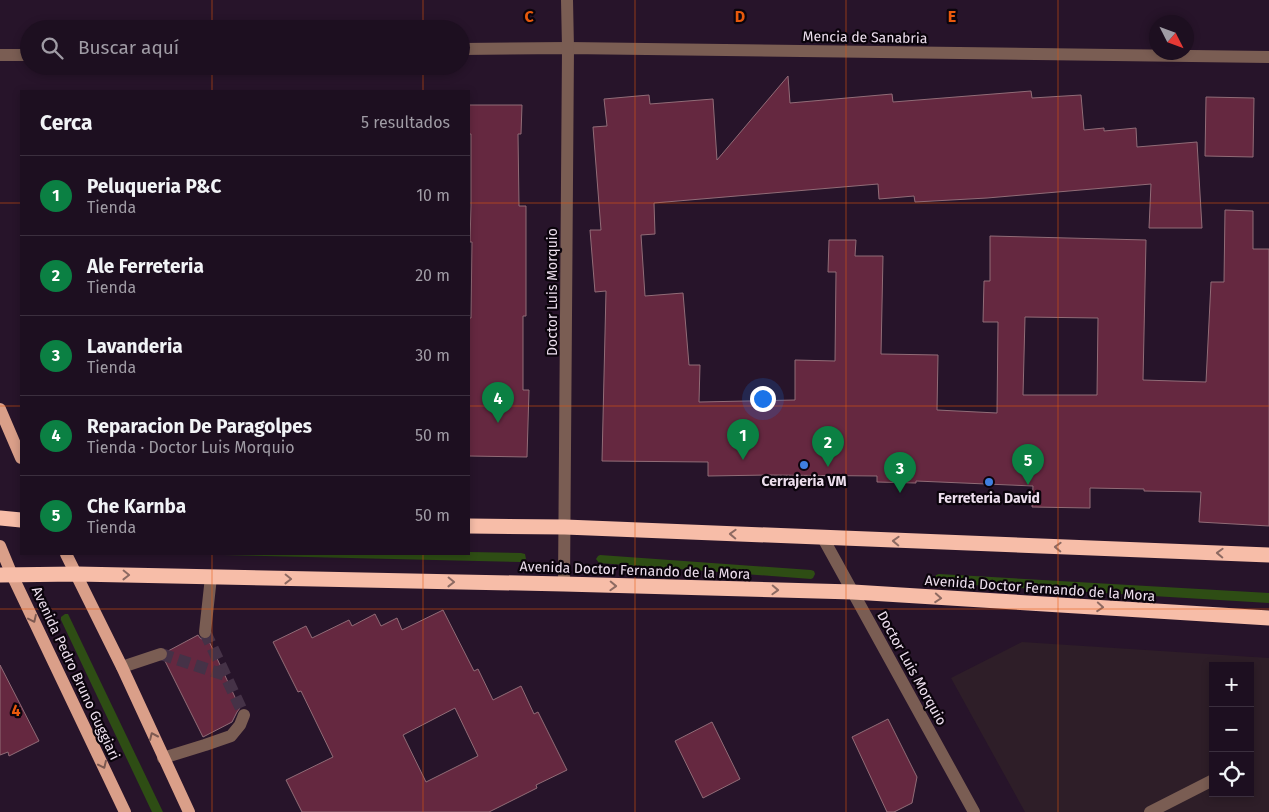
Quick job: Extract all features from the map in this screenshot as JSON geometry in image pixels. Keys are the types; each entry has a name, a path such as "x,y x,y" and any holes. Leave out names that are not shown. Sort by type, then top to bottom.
{"highway":[{"path":"0,518 20,520"},
{"path":"470,526 565,527 1269,555"},
{"name":"Avenida Doctor Fernando de la Mora","path":"6,575 77,574 853,592 1269,618"}],"main road":[{"path":"0,408 20,456"},
{"name":"Avenida Pedro Bruno Guggiari","path":"0,546 6,575 125,812"},
{"path":"67,555 122,667 189,812"}],"street":[{"name":"Doctor Luis Morquio","path":"564,584 567,0"},
{"name":"Mencia de Sanabria","path":"470,50 568,48 1269,57"},
{"path":"0,55 20,55"},
{"name":"Doctor Luis Morquio","path":"824,538 969,810"},
{"path":"205,632 211,577"},
{"path":"122,667 161,654"},
{"path":"163,758 205,746 231,736 240,725 244,715"},
{"path":"1150,812 1209,782"}],"shaded area":[{"path":"1022,642 1269,658 1269,812 1025,812 951,678"}],"green space":[{"path":"470,552 521,553 525,554 526,559 521,562 224,555 470,555"},
{"path":"600,555 811,570 815,574 811,579 599,563 596,559"},
{"path":"939,574 1269,593 1269,603 938,583 934,579"},
{"path":"65,614 69,616 163,812 152,812 61,620 61,617"}],"building":[{"path":"788,76 790,103 892,94 893,102 1031,91 1032,98 1081,95 1084,130 1104,128 1104,131 1136,128 1137,147 1197,142 1202,228 1149,228 1151,184 915,202 914,196 879,199 878,184 654,203 655,234 641,235 645,296 683,293 689,365 700,365 699,402 795,400 795,360 835,361 836,272 828,272 829,240 856,240 855,256 883,256 881,354 938,355 937,410 997,413 998,322 983,322 984,281 990,281 990,236 1146,240 1143,380 1206,382 1211,282 1224,282 1225,210 1253,211 1253,249 1269,249 1269,526 1199,522 1201,492 1090,488 1090,508 1032,507 1033,486 916,481 916,483 877,482 877,476 708,476 708,462 602,461 606,291 595,292 590,230 601,230 593,127 607,126 604,99 649,95 650,104 713,99 717,160","holes":["1025,317 1098,318 1097,395 1023,395"]},
{"path":"1206,97 1254,98 1253,157 1205,156"},
{"path":"470,105 522,105 521,134 518,134 519,206 526,206 526,316 523,316 523,390 529,390 527,457 470,456"},
{"path":"443,610 474,671 478,669 493,700 521,686 534,714 538,712 567,770 536,785 537,788 489,812 302,812 286,780 333,757 301,691 298,692 273,642 306,626 312,638 349,620 352,626 375,614 381,626 397,618 402,630","holes":["455,708 478,756 426,782 403,735"]},
{"path":"198,635 204,640 208,639 240,708 232,722 203,737 165,661 169,656 168,651"},
{"path":"0,665 39,741 9,756 8,752 0,755"},
{"path":"888,719 917,777 912,803 894,812 887,812 852,737"},
{"path":"712,722 740,779 703,798 675,741"}],"tunnel":[{"path":"205,632 244,715"},
{"path":"161,654 225,675"}],"place":[{"name":"Reparacion De Paragolpes","path":"498,423"},
{"name":"Peluqueria P&C","path":"743,460"},
{"name":"Cerrajeria VM","path":"804,465"},
{"name":"Ale Ferreteria","path":"828,467"},
{"name":"Ferreteria David","path":"989,482"},
{"name":"Che Karnba","path":"1028,485"},
{"name":"Lavanderia","path":"900,493"}]}
